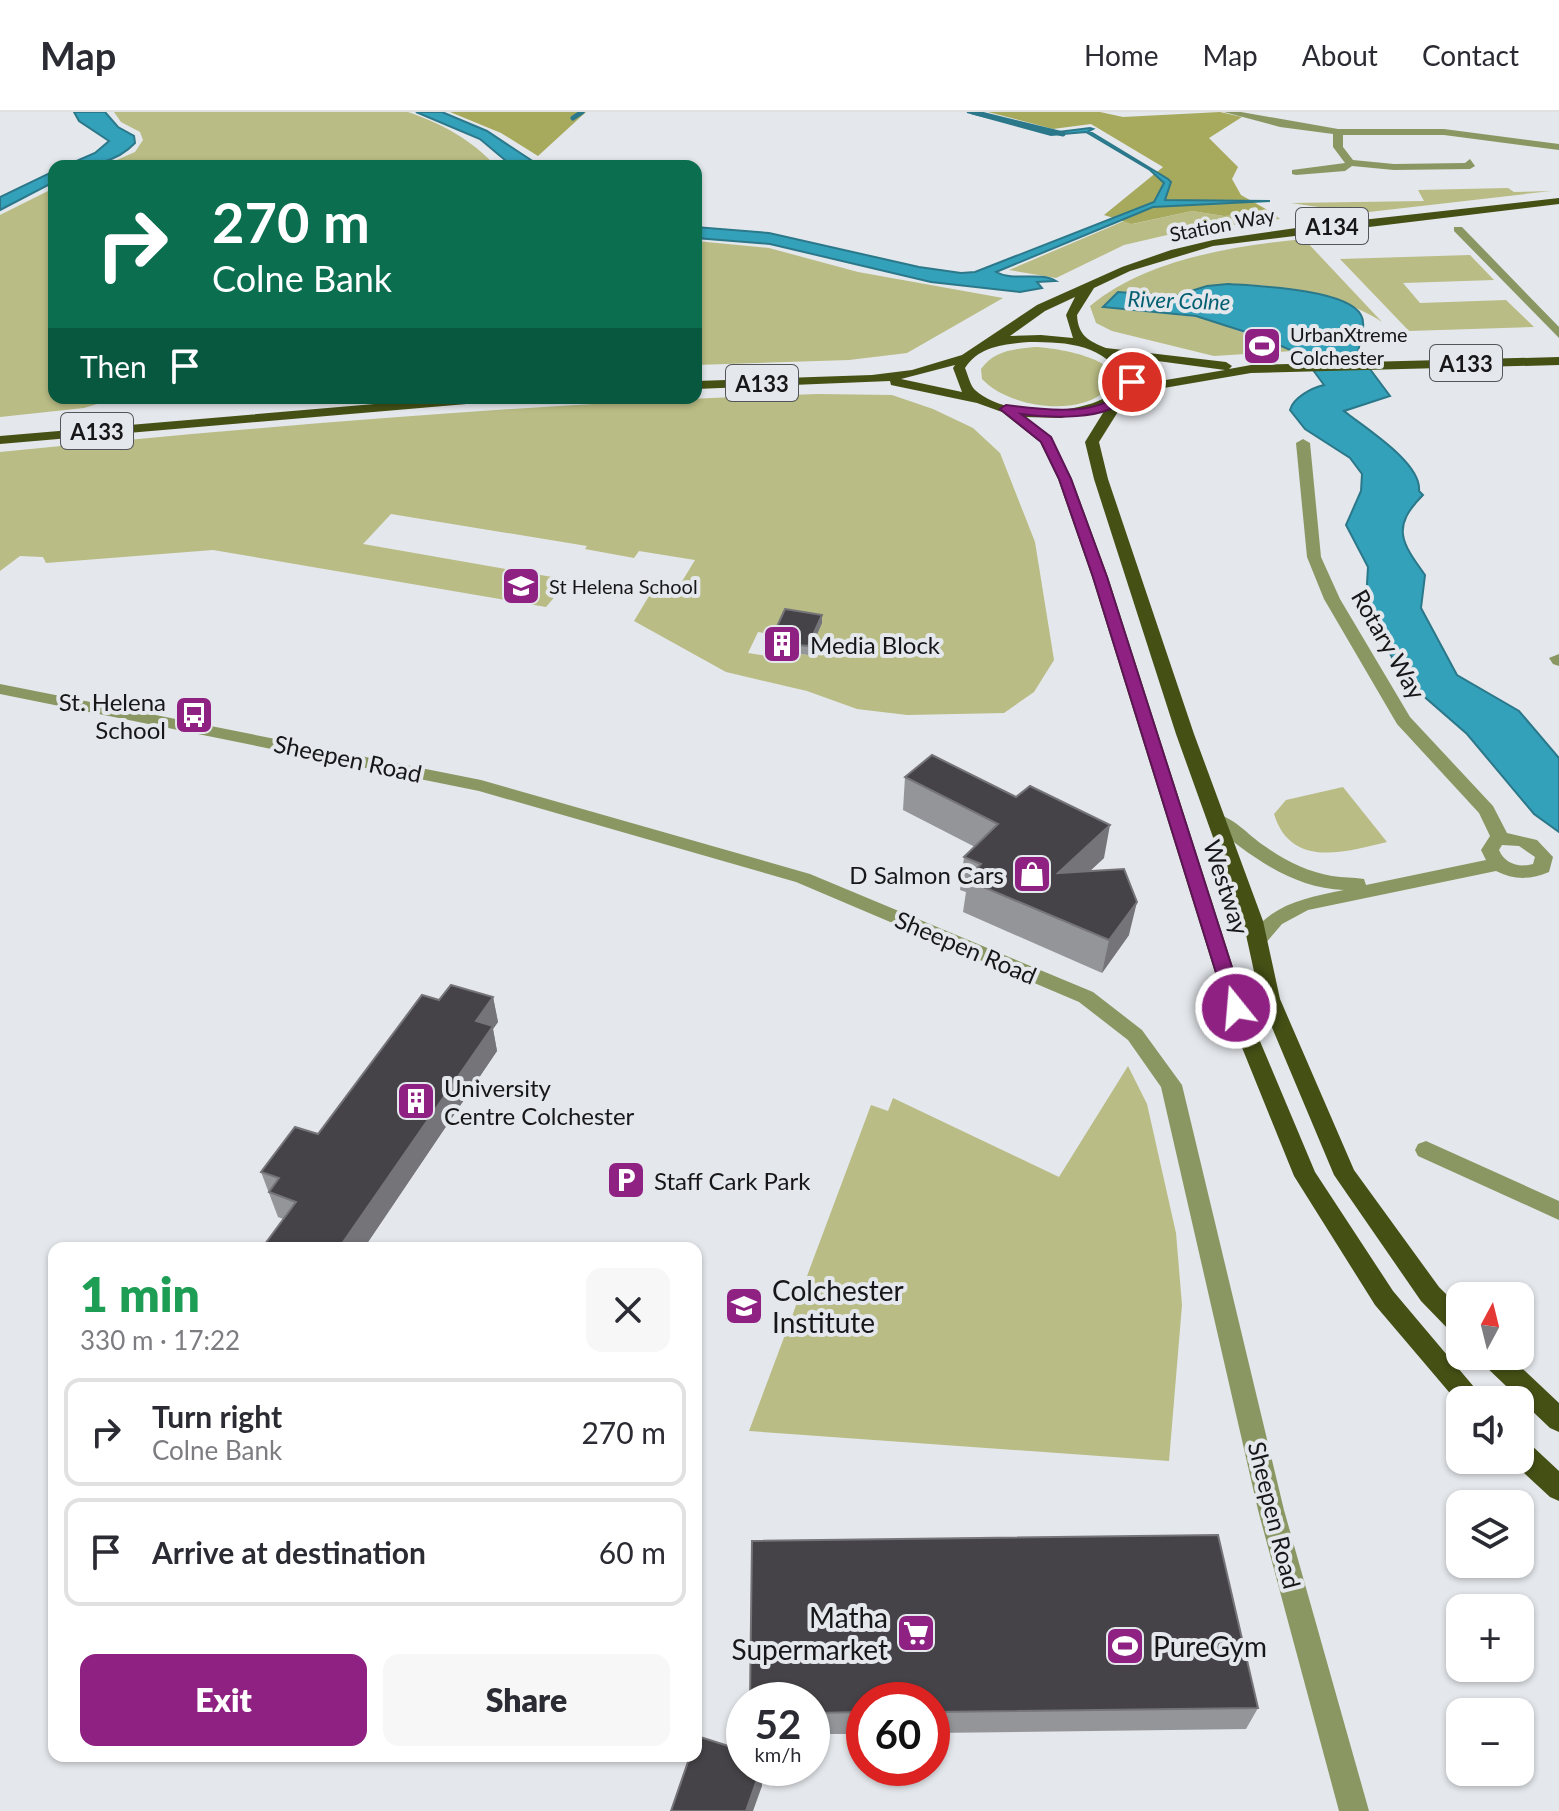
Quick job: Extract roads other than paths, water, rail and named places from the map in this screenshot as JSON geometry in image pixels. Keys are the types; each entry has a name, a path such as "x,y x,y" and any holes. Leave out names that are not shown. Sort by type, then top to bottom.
{"main road":[{"name":"Station Way","path":"991,344 1041,308 1126,269 1213,243 1559,201"},
{"path":"1084,344 1072,331 1072,323 1074,304 1089,287"},
{"path":"1072,323 1100,339 1185,360"},
{"name":"A134","path":"965,358 991,344 1041,338 1084,344 1126,368 1132,382 1129,390"},
{"name":"A133","path":"1099,350 1251,369"},
{"path":"965,358 960,365 959,377 978,399 1006,409 1069,414 1116,402 1129,390"},
{"name":"A133","path":"702,385 872,379 913,374 965,358"},
{"name":"A133","path":"1129,390 1251,369 1559,361"},
{"path":"1105,421 1140,400 1198,377"},
{"name":"A133","path":"872,379 978,399"},
{"name":"Westway","path":"1116,402 1092,442 1101,479 1257,940 1270,999 1345,1175 1430,1294 1446,1310"},
{"name":"A133","path":"0,440 420,404"},
{"name":"Westway","path":"1006,409 1046,440 1065,479 1100,577 1236,1008 1305,1176 1384,1298 1460,1386"},
{"path":"1507,1370 1559,1420"},
{"path":"1534,1465 1559,1488"}],"street":[{"path":"1229,112 1338,132 1444,132 1559,149"},
{"path":"1444,132 1437,121 1559,135"},
{"path":"1338,132 1338,147 1350,163"},
{"path":"1296,172 1335,171 1350,163 1470,166 1470,162"},
{"path":"1458,229 1559,334"},
{"name":"Rotary Way","path":"1303,443 1314,557 1332,599 1403,720 1487,810 1501,839"},
{"name":"Sheepen Road","path":"0,689 481,786 803,878 1086,997 1135,1035 1171,1085 1271,1510 1354,1811"},
{"path":"1216,819 1275,863 1308,878 1342,885 1397,884"},
{"path":"1257,940 1275,919 1303,905 1493,864 1528,873 1536,871 1544,863 1541,851 1535,846 1518,839 1501,839 1495,841 1490,850 1493,864"},
{"path":"1426,1150 1559,1211"}],"water":[{"path":"74,112 105,112 118,127 134,136 135,143 108,160 79,160 95,153 109,141 79,121"},
{"path":"416,112 442,112 487,131 531,160 505,160 480,139"},
{"path":"967,112 1050,133 1093,129 1089,131 1168,179 1171,182 1165,200 1270,201 1153,207 996,272 1056,281 1037,282 1042,288 1020,292 931,282 770,244 702,238 702,227 769,233 919,267 975,272 1154,202 1164,183 1150,170 1086,132 1051,135"},
{"path":"48,174 48,185 0,210 0,197"},
{"name":"River Colne","path":"1228,284 1320,294 1352,306 1361,315 1363,329 1358,353 1390,396 1344,411 1402,458 1418,480 1419,491 1423,495 1406,516 1403,535 1405,544 1425,575 1421,608 1457,675 1519,711 1559,758 1559,832 1534,814 1467,734 1404,679 1371,619 1366,601 1368,567 1346,525 1361,491 1362,474 1350,458 1305,429 1290,410 1303,394 1324,385 1302,355 1258,336 1196,316 1103,307 1118,292 1175,296 1207,286"}],"waterway":[{"path":"573,118 582,112"},
{"path":"973,112 1063,134"}],"place":[{"name":"UrbanXtreme Colchester","path":"1262,346"},
{"name":"St Helena School","path":"521,586"},
{"name":"Media Block","path":"782,644"},
{"name":"St. Helena School","path":"194,715"},
{"name":"D Salmon Cars","path":"1032,874"},
{"name":"University Centre Colchester","path":"416,1101"},
{"name":"Staff Cark Park","path":"626,1180"},
{"name":"Colchester Institute","path":"744,1306"},
{"name":"Matha Supermarket","path":"916,1633"},
{"name":"PureGym","path":"1125,1646"}]}
